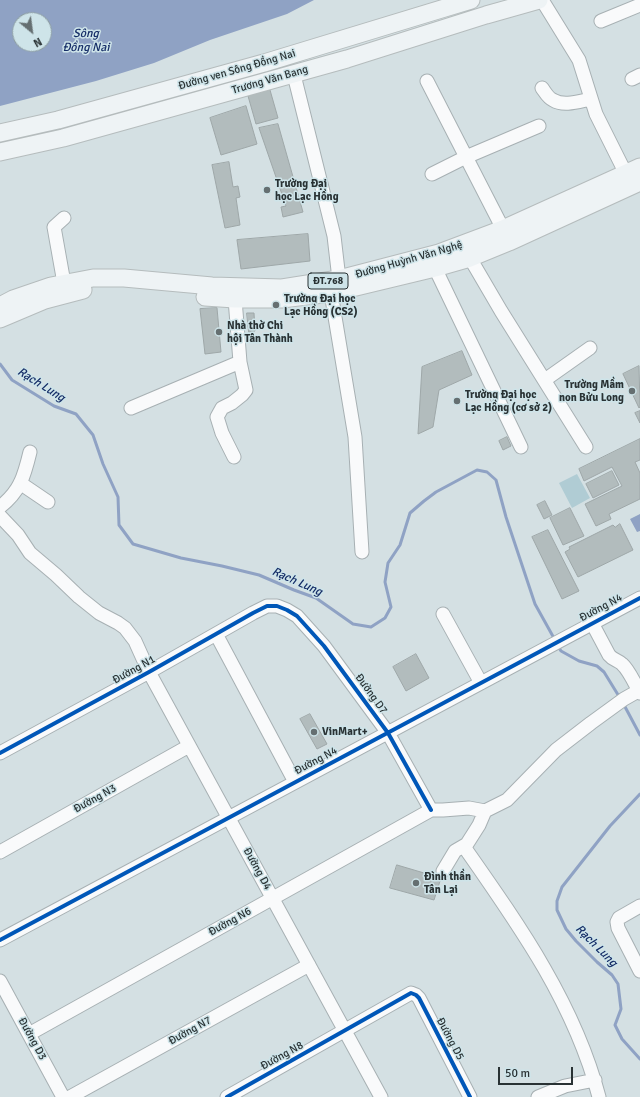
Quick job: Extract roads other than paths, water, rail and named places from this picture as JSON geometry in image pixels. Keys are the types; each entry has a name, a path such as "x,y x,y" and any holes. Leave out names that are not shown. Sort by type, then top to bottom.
{"main road":[{"name":"Đường ven Sông Đồng Nai","path":"0,133 58,120 249,67 471,0"},
{"name":"Trương Văn Bang","path":"0,152 78,134 347,59 538,0"},
{"name":"Đường Huỳnh Văn Nghệ","path":"336,286 439,253 503,229 636,174"},
{"name":"Đường Huỳnh Văn Nghệ","path":"0,319 46,300 84,290 120,289 235,299 336,286 435,268 470,258 509,242 636,174"},
{"name":"Đường Huỳnh Văn Nghệ","path":"0,306 13,299 51,286 93,278 124,278 282,294"}],"street":[{"path":"542,0 579,60 600,123 636,174"},
{"path":"602,21 640,5"},
{"path":"295,79 334,236 336,286 355,437 362,552"},
{"path":"427,81 503,229"},
{"path":"542,88 551,100 559,103 571,103 591,99"},
{"path":"432,174 466,157 539,126"},
{"path":"64,218 54,227 64,284"},
{"path":"470,258 501,311 586,447"},
{"path":"435,268 521,447"},
{"path":"234,457 222,433 217,417 222,408 232,403 246,390 240,362 235,299"},
{"path":"549,377 590,348"},
{"path":"131,408 240,362"},
{"path":"536,367 549,377 568,404"},
{"path":"0,507 10,499 24,477 30,452"},
{"path":"20,483 48,502"},
{"name":"Đường D4","path":"0,516 18,535 30,553 94,609 125,628 135,641 149,672 382,1097"},
{"name":"Đường N4","path":"0,940 640,598"},
{"name":"Đường N1","path":"0,753 267,606 277,606"},
{"name":"Đường D7","path":"277,606 297,616 324,646 388,733 431,810"},
{"path":"443,614 481,683"},
{"path":"431,810 470,808 485,811 507,800 556,750 620,702 640,691 625,666 609,655 592,623"},
{"path":"216,634 295,782"},
{"name":"Đường N3","path":"0,852 190,746"},
{"name":"Đường N6","path":"29,1034 431,810"},
{"path":"485,811 479,825 465,847 514,919 556,988 575,1028 595,1080 599,1097"},
{"path":"443,871 455,851 467,844"},
{"path":"640,906 619,918 617,922 618,928 640,971"},
{"name":"Đường N7","path":"70,1097 309,965"},
{"name":"Đường D3","path":"0,981 63,1097"},
{"name":"Đường N8","path":"227,1097 412,993"},
{"name":"Đường D5","path":"412,993 418,998 470,1097"},
{"path":"538,1097 564,1086 595,1080"}],"water":[{"name":"Sông Đồng Nai","path":"0,0 314,0 287,14 210,40 154,63 96,81 0,106"},
{"path":"640,514 640,531 637,532 630,519"}],"waterway":[{"name":"Rạch Lung","path":"0,364 12,380 54,406 76,414 93,435 103,464 118,497 119,525 133,544 181,558 259,575 316,598 353,624 371,627 385,618 391,607 385,582 388,563 400,545 410,513 436,492 477,470 487,472 496,480 506,517 535,604 555,640"},
{"name":"Rạch Lung","path":"558,646 561,651 579,661 597,666 604,672 620,698"},
{"name":"Rạch Lung","path":"623,703 640,735"},
{"name":"Rạch Lung","path":"640,794 610,826 562,887 557,901 557,910 566,929 576,941 612,975 618,984 621,1009 615,1025 622,1039 640,1059"}],"place":[{"name":"Trường Đại học Lạc Hồng","path":"267,190"},
{"name":"Trường Đại học Lạc Hồng (CS2)","path":"276,305"},
{"name":"Nhà thờ Chi hội Tân Thành","path":"219,332"},
{"name":"Trường Mầm non Bửu Long","path":"632,391"},
{"name":"Trường Đại học Lạc Hồng (cơ sở 2)","path":"457,401"},
{"name":"VinMart+","path":"314,732"},
{"name":"Đình thần Tân Lại","path":"416,883"}]}
